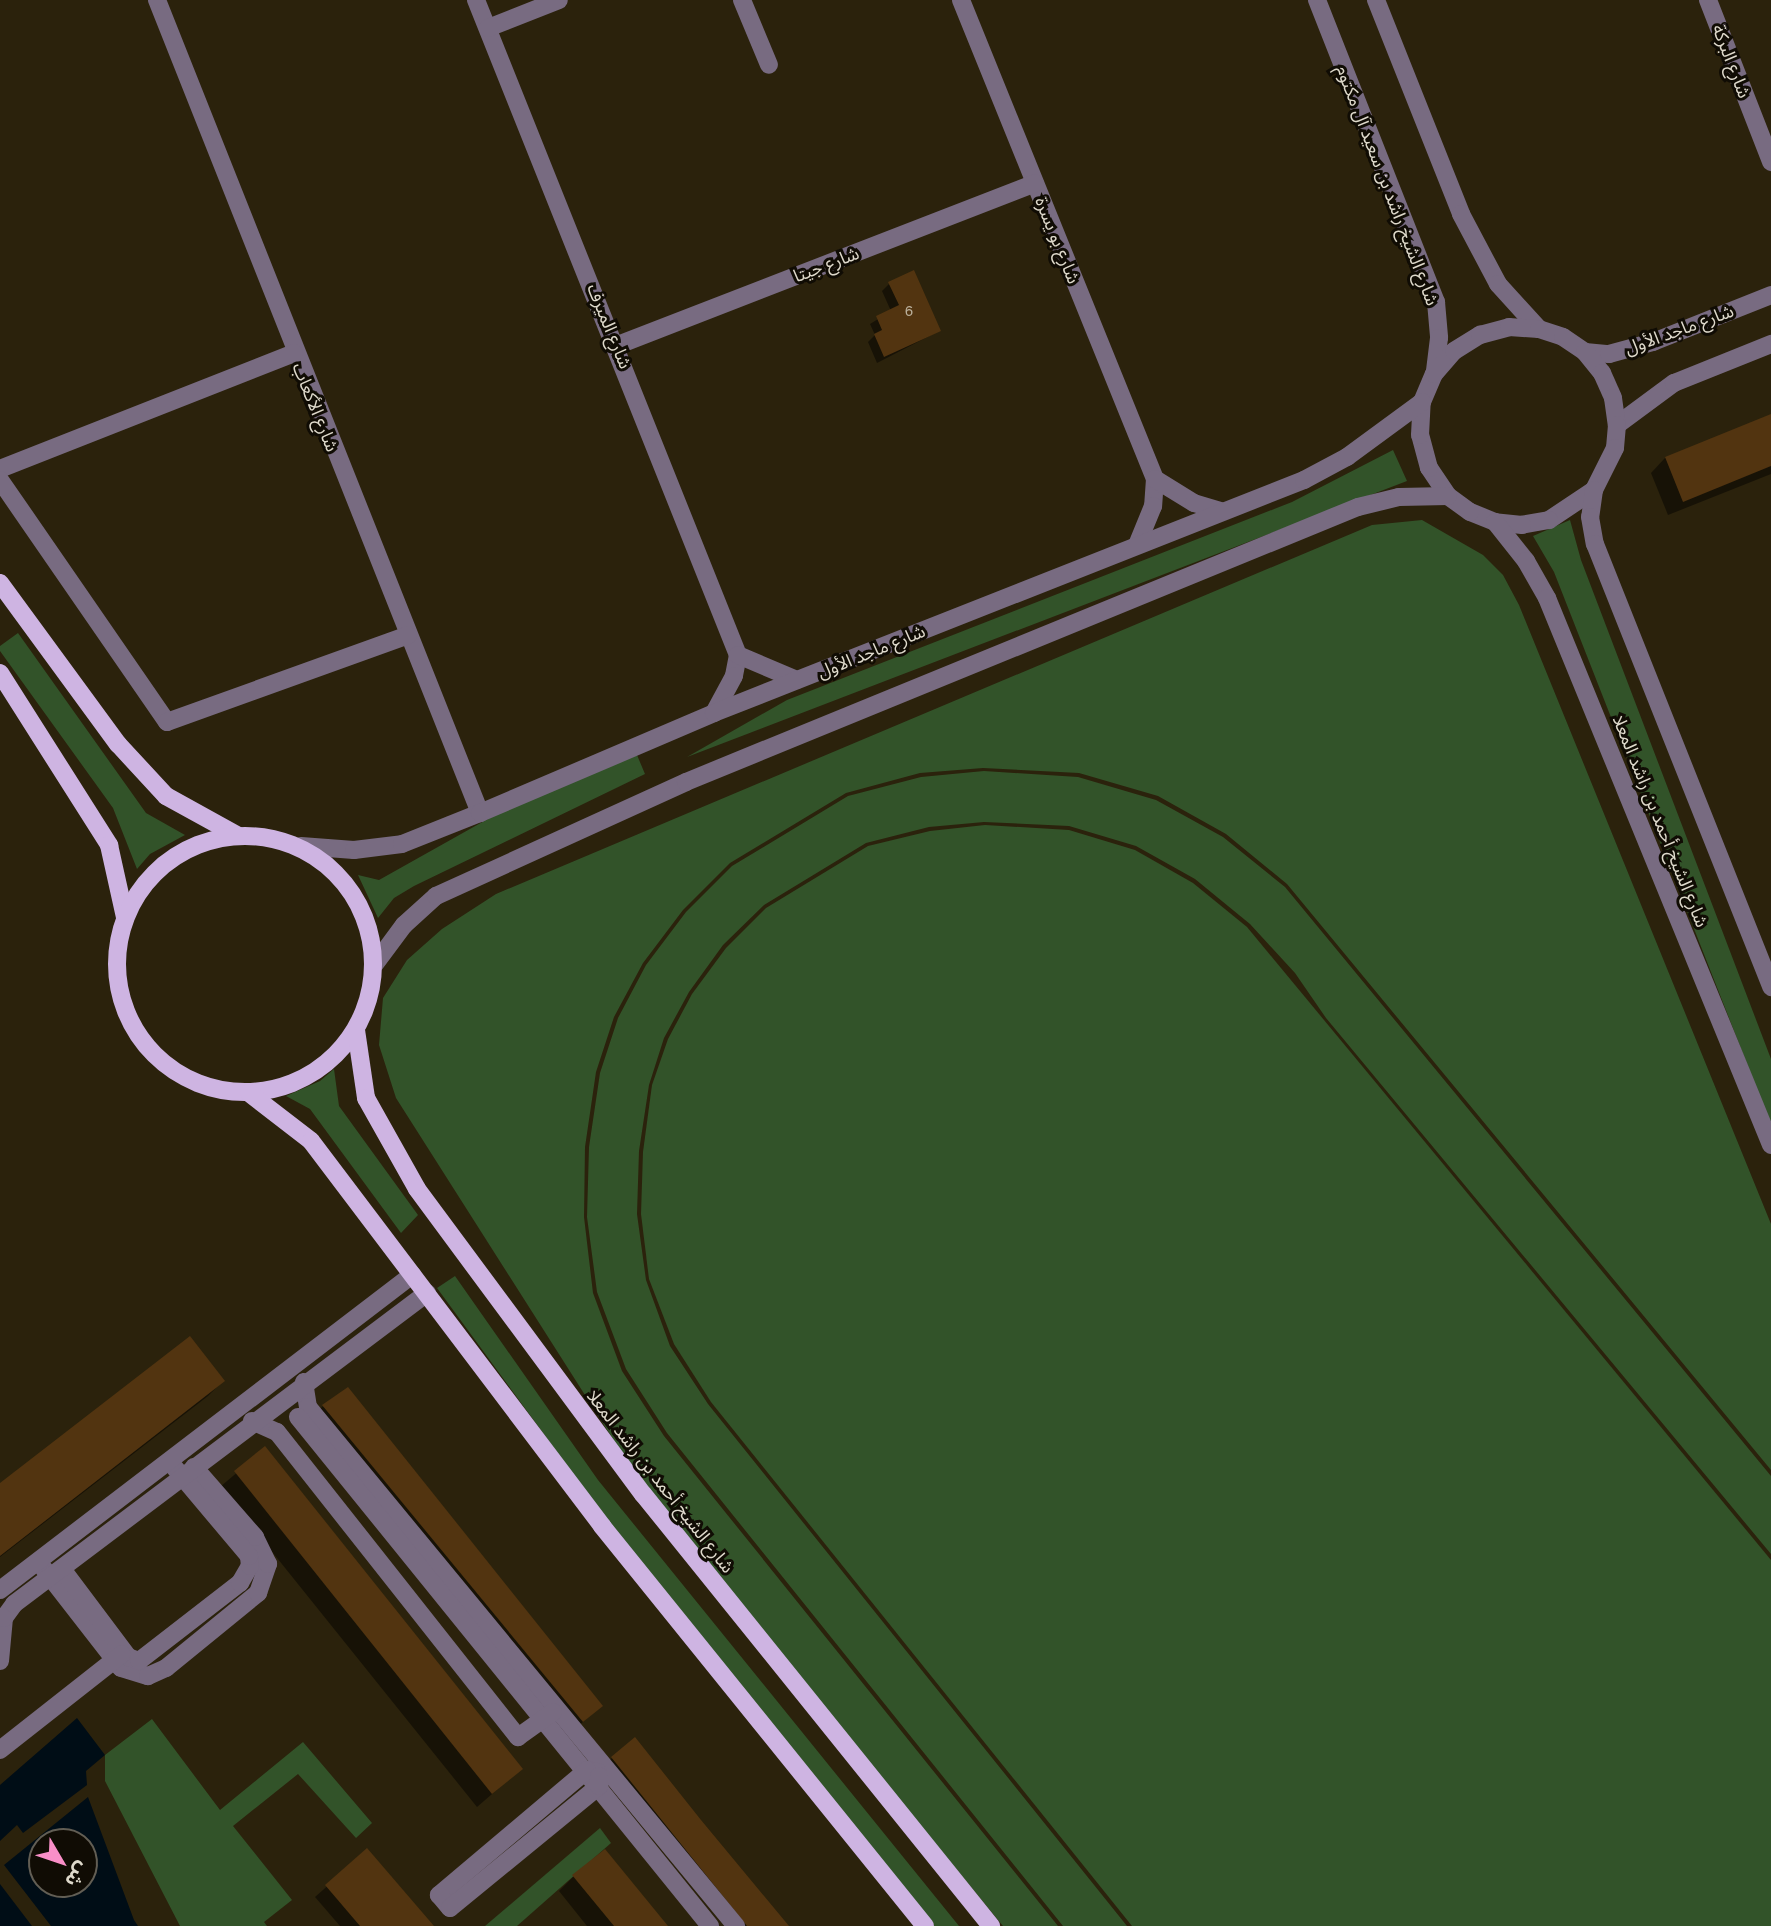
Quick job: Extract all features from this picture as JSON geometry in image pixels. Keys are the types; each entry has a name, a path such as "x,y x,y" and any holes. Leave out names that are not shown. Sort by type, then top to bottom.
{"main road":[{"path":"0,583 118,744 166,796 237,835"},
{"path":"0,673 109,845 125,917"},
{"path":"237,835 259,835 301,846 340,875 366,916 375,964 373,987 356,1030 328,1063 290,1085 249,1093 207,1088 169,1069 139,1039 121,1001 116,959 125,917 151,876 160,868 190,847 237,835"},
{"name":"شارع الشيخ أحمد بن راشد المعلا","path":"356,1030 366,1098 433,1211 660,1516 991,1926"},
{"path":"249,1093 311,1141 602,1526 925,1926"}],"street":[{"name":"شارع الأكعاب","path":"157,0 480,813"},
{"name":"شارع الميرف","path":"476,0 618,345 738,655"},
{"path":"488,28 559,0"},
{"path":"743,0 769,65"},
{"name":"شارع بو يسرة","path":"961,0 1155,479"},
{"name":"شارع الشيخ راشد بن سعيد آل مكتوم","path":"1317,0 1436,302 1439,338 1434,374"},
{"path":"1376,0 1461,214 1498,285 1539,329"},
{"name":"شارع البركة","path":"1708,0 1771,162"},
{"name":"شارع جيتا","path":"618,345 1035,183"},
{"name":"شارع ماجد الأول","path":"1585,352 1609,354 1653,342 1771,295"},
{"path":"1594,490 1549,520 1522,525 1496,522 1470,512 1448,496 1429,468 1420,435 1422,402 1434,374 1454,351 1480,335 1509,327 1539,329 1563,337 1585,352 1602,373 1614,398 1617,425 1615,448 1594,490 1593,530 1613,596 1771,988"},
{"path":"1617,425 1674,383 1771,344"},
{"path":"0,469 295,352"},
{"name":"شارع ماجد الأول","path":"301,846 354,850 402,844 715,713 1304,480 1347,457 1422,402"},
{"path":"1137,545 1153,506 1155,479 1194,503 1222,511"},
{"path":"0,480 167,722 408,635"},
{"path":"375,964 404,925 436,897 686,782 1358,507 1399,497 1448,496"},
{"name":"شارع الشيخ أحمد بن راشد المعلا","path":"1496,522 1547,598 1771,1145"},
{"path":"715,713 734,676 738,655 797,680"},
{"path":"0,1590 282,1371 412,1275"},
{"path":"0,1661 6,1612 252,1421 427,1293"},
{"path":"282,1371 598,1772 736,1926"},
{"path":"297,1387 298,1417 551,1714"},
{"path":"277,1432 298,1417"},
{"path":"252,1421 277,1432 517,1737 551,1714"},
{"path":"37,1561 56,1574 119,1660 148,1676 166,1668 258,1593 265,1580 264,1549 188,1472 168,1460"},
{"path":"0,1750 119,1660"},
{"path":"0,1763 119,1660"},
{"path":"598,1772 450,1908 439,1895 598,1772"},
{"path":"598,1772 710,1926"}],"green space":[{"path":"1393,450 1407,481 687,757 787,700 1292,502"},
{"path":"1422,520 1483,555 1503,575 1519,605 1771,1224 1771,1470 1287,884 1226,834 1158,796 1079,773 983,768 920,773 846,793 730,863 683,910 643,963 614,1017 596,1072 585,1147 584,1217 593,1293 622,1371 664,1436 1058,1926 1003,1926 646,1491 396,1098 379,1045 383,998 407,960 442,929 496,894 1372,525"},
{"path":"1570,520 1581,560 1771,1059 1771,1125 1554,572 1533,536"},
{"path":"18,633 146,813 185,835 150,854 137,869 113,808 0,651 0,646"},
{"path":"637,755 645,774 414,886 394,898 378,918 358,875 379,880 520,801"},
{"path":"984,771 1078,777 1156,800 1223,837 1285,887 1771,1476 1771,1554 1326,1018 1295,973 1250,924 1195,879 1136,846 1069,826 984,822 929,827 866,843 764,905 723,945 689,992 664,1038 649,1085 639,1151 637,1214 646,1280 670,1346 708,1404 1127,1926 1063,1926 667,1433 626,1369 597,1292 587,1217 589,1147 600,1073 618,1018 646,965 686,912 732,866 848,796 921,777"},
{"path":"985,825 1069,830 1135,850 1193,883 1247,927 1771,1560 1771,1926 1132,1926 711,1402 674,1344 649,1279 641,1214 643,1152 652,1085 668,1039 692,994 726,948 766,908 868,846 930,831"},
{"path":"334,1069 339,1106 418,1215 401,1233 310,1109 286,1096 320,1081"},
{"path":"455,1276 598,1480 959,1926 929,1926 655,1586 437,1288"},
{"path":"152,1719 220,1810 303,1742 372,1823 356,1838 298,1774 233,1826 292,1900 264,1922 267,1926 180,1926 105,1781 105,1755"},
{"path":"600,1828 611,1843 517,1926 485,1926"}],"shaded area":[{"path":"77,1718 105,1755 86,1771 87,1785 23,1833 17,1825 0,1841 0,1785"},
{"path":"88,1797 138,1926 51,1926 29,1898 98,1898 98,1828 50,1828"},
{"path":"28,1846 28,1896 4,1865"},
{"path":"0,1884 32,1926 0,1926"}],"building":[{"path":"914,270 941,331 884,357 874,334 882,330 876,316 899,305 888,282"},
{"path":"1771,414 1771,466 1683,502 1665,457"},
{"path":"190,1336 225,1381 0,1556 0,1483"},
{"path":"348,1387 603,1706 583,1722 322,1405"},
{"path":"265,1446 523,1769 492,1794 234,1471"},
{"path":"635,1737 789,1926 747,1926 611,1757"},
{"path":"367,1848 434,1926 360,1926 325,1885"},
{"path":"605,1849 668,1926 614,1926 572,1875"}]}
